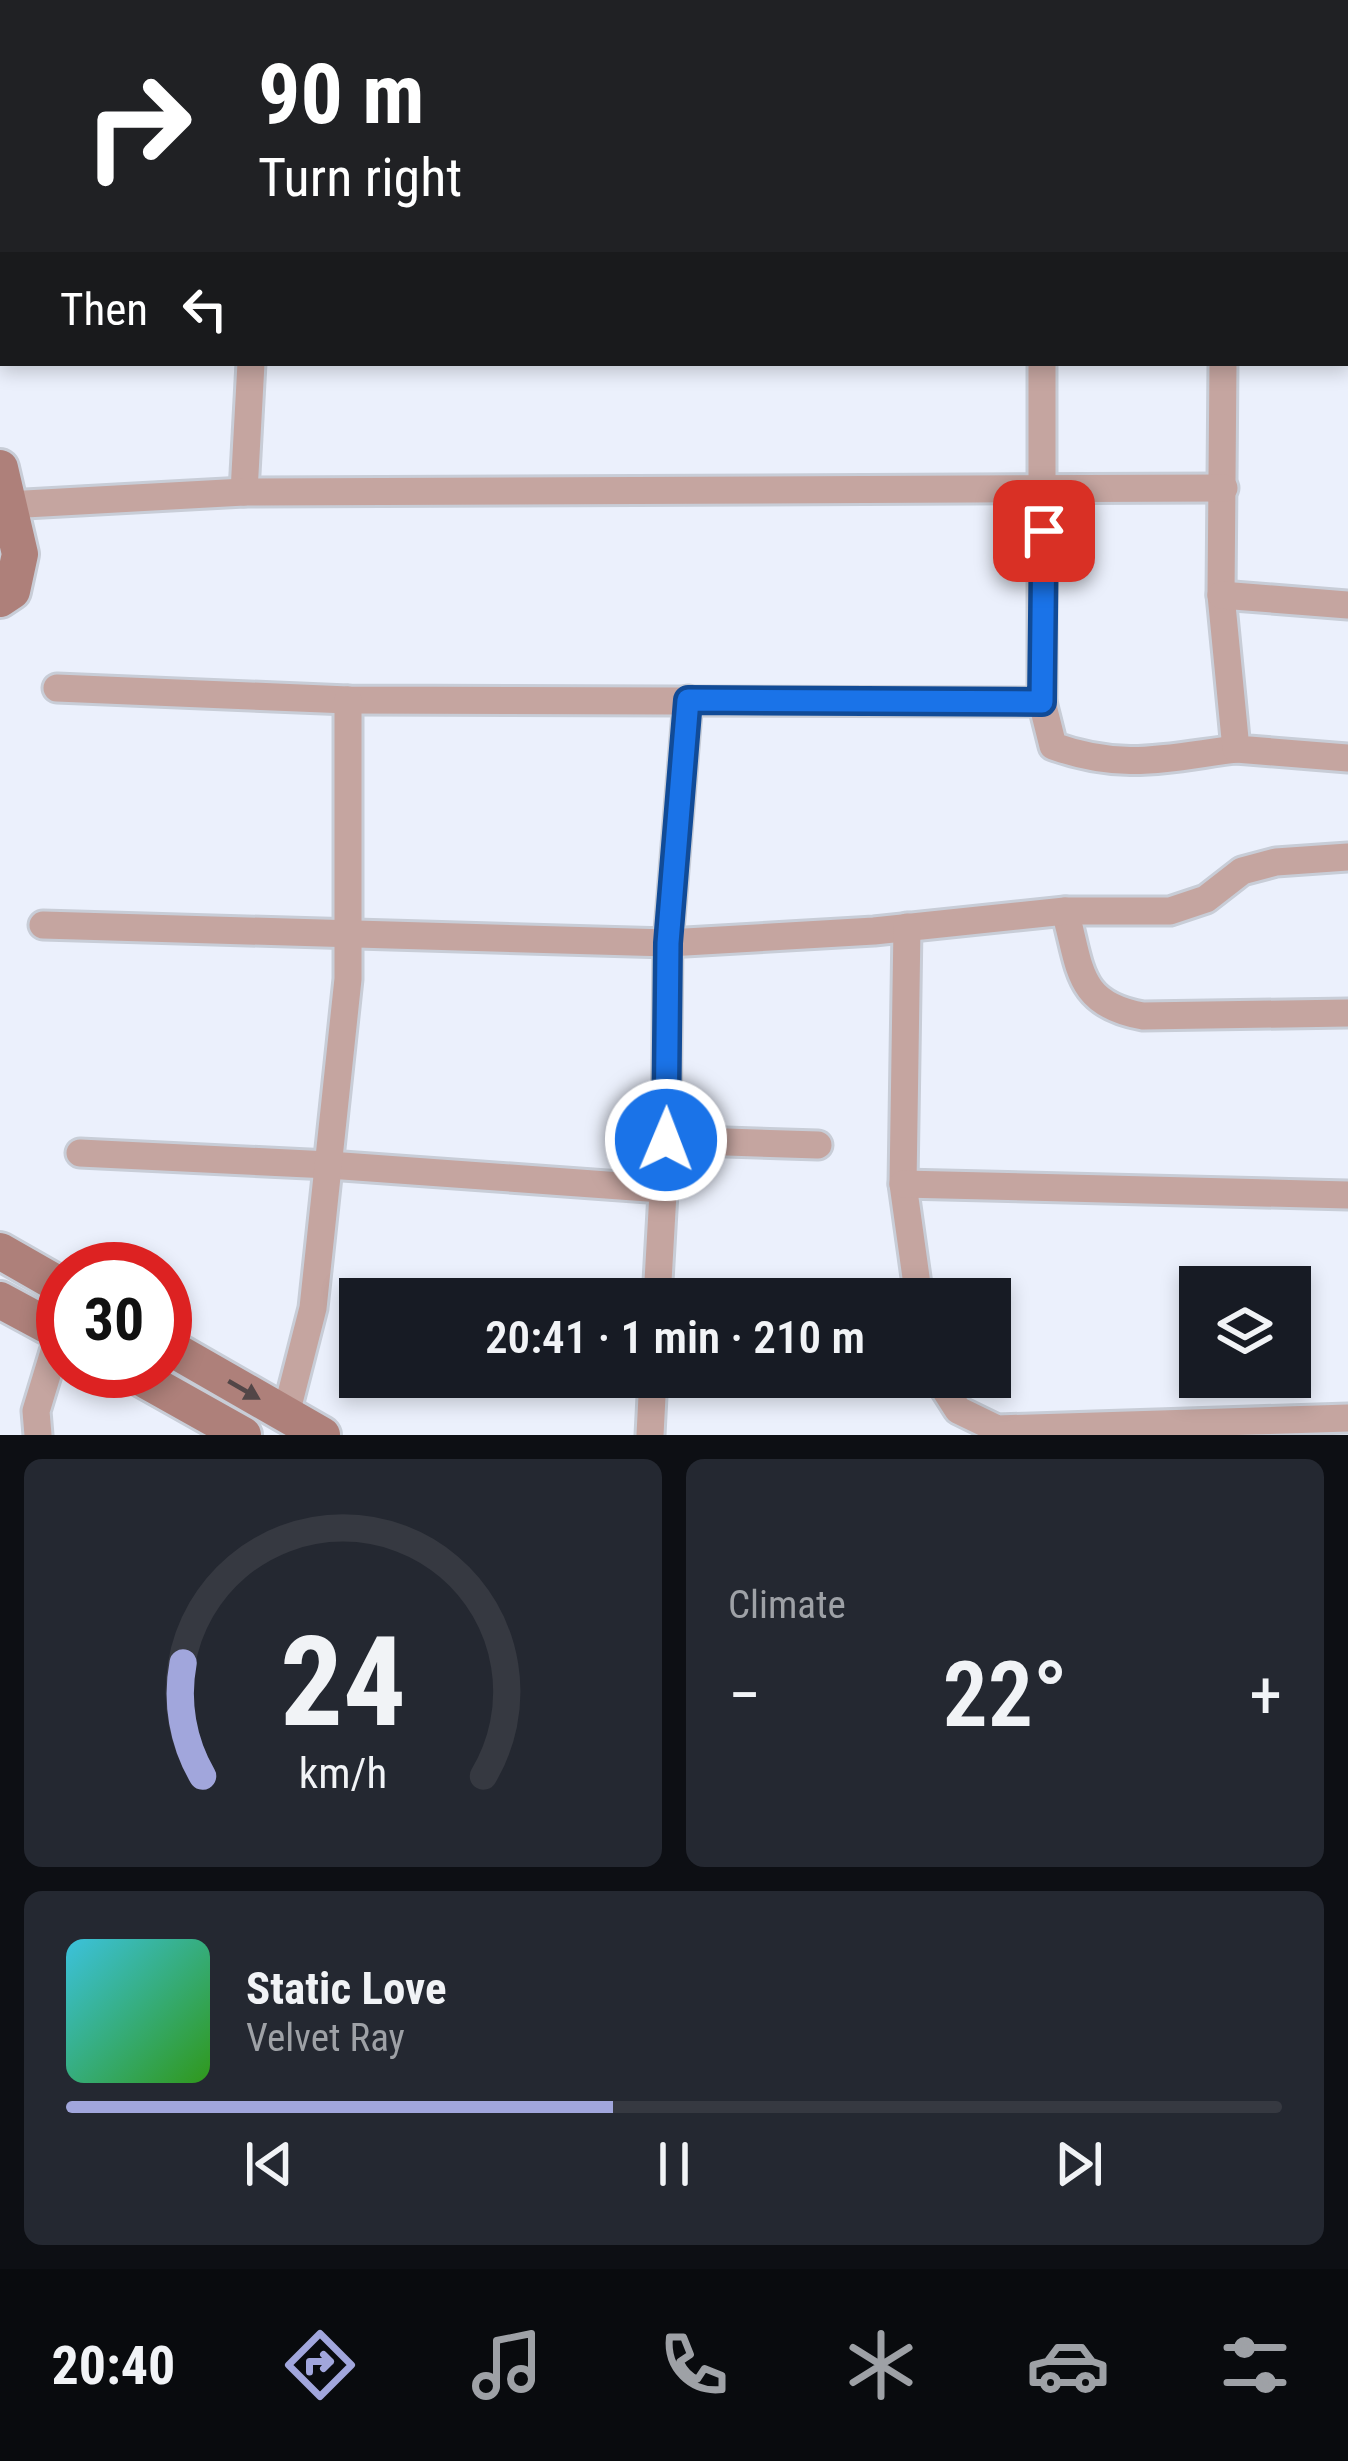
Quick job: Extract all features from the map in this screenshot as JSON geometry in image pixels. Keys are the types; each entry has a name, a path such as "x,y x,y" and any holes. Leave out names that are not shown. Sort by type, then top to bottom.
{"main road":[{"path":"0,468 20,554 12,591 0,599"},
{"path":"0,1251 36,1272"},
{"path":"0,1300 36,1319"},
{"path":"192,1363 281,1424 322,1435"},
{"path":"177,1398 243,1435"}],"street":[{"path":"244,491 251,366"},
{"path":"1042,366 1042,702 1053,746 1093,760 1122,763 1236,749 1348,758"},
{"path":"1223,366 1222,595 1236,749"},
{"path":"7,505 244,491 1224,488"},
{"path":"1222,595 1348,604"},
{"path":"57,688 348,700 1042,702"},
{"path":"281,1424 313,1308 329,1165 350,931 348,700"},
{"path":"658,1278 666,1140 668,943 688,700"},
{"path":"43,925 668,943 1065,911 1171,911 1206,899 1242,871 1276,862 1348,857"},
{"path":"1065,911 1086,989 1114,1011 1143,1016 1348,1013"},
{"path":"907,927 903,1184 917,1278"},
{"path":"666,1140 818,1145"},
{"path":"80,1153 662,1189"},
{"path":"903,1184 1348,1195"},
{"path":"38,1435 40,1398"},
{"path":"650,1435 652,1398"},
{"path":"951,1398 958,1410 997,1429 1348,1418"}],"route":[{"path":"666,1140 668,943 688,700 1042,702 1044,531"}]}
